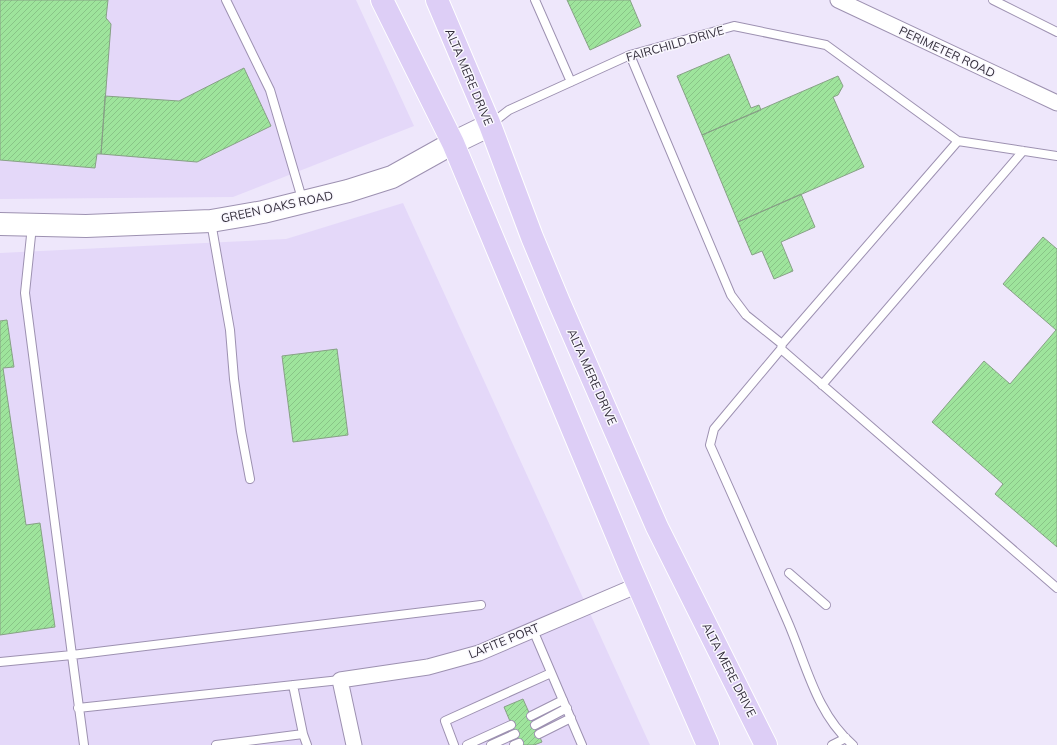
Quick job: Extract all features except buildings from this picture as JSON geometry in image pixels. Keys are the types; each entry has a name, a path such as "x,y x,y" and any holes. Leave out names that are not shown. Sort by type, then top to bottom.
{"main road":[{"path":"382,0 453,143 638,585 708,745"},
{"name":"ALTA MERE DRIVE","path":"436,0 490,125 532,237 556,295 657,527 766,745"},
{"name":"GREEN OAKS ROAD","path":"0,224 86,226 211,221 263,212 348,191 392,177 453,143 490,125"}],"street":[{"name":"PERIMETER ROAD","path":"838,0 1057,103"},
{"name":"LAFITE PORT","path":"340,680 428,667 479,653 638,585"},
{"path":"340,680 354,745"}],"lane":[{"path":"226,0 270,90 303,202"},
{"path":"535,0 571,82"},
{"path":"993,0 1057,32"},
{"name":"FAIRCHILD DRIVE","path":"490,125 509,110 630,55 734,26 826,45 958,141 1057,156"},
{"path":"630,55 731,295 746,315 822,385 1057,588"},
{"path":"854,745 830,720 814,689 796,640 710,444 714,429 958,141"},
{"path":"822,385 1023,151"},
{"path":"211,221 230,330 234,379 241,431 250,479"},
{"path":"32,225 25,294 84,745"},
{"path":"789,573 826,605"},
{"path":"0,662 72,655 481,605"},
{"path":"533,630 582,745"},
{"path":"454,745 445,721 551,673"},
{"path":"78,708 340,680"},
{"path":"293,685 303,734 307,745"},
{"path":"531,716 563,700"},
{"path":"535,725 567,708"},
{"path":"539,734 571,718"},
{"path":"467,745 511,725"},
{"path":"216,745 303,734"},
{"path":"491,745 515,734"},
{"path":"832,745 846,738"}],"shaded area":[{"path":"0,0 356,0 414,126 233,197 0,199"},
{"path":"403,203 650,745 0,745 0,253 286,239"}]}
